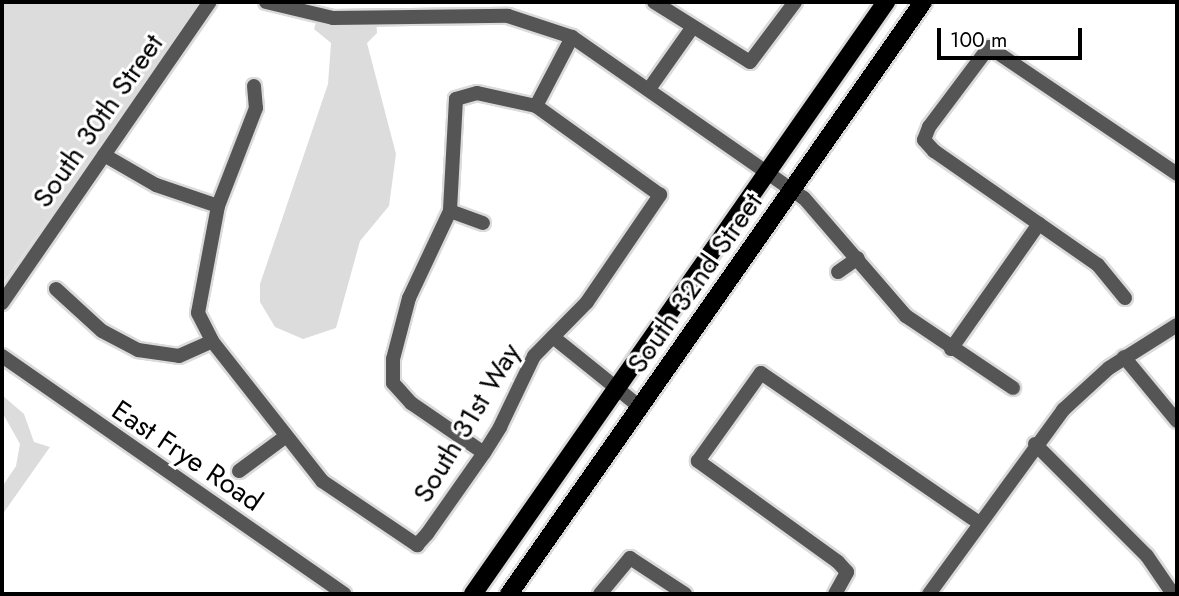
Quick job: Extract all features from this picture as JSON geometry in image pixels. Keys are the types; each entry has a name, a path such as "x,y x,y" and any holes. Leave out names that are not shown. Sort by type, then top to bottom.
{"main road":[{"name":"South 32nd Street","path":"473,594 886,2"},
{"name":"South 32nd Street","path":"509,594 923,2"}],"street":[{"name":"South 30th Street","path":"2,303 210,2"},
{"path":"266,2 333,18 508,16 572,37 793,190 822,214 894,305 951,349 1013,388"},
{"path":"654,2 750,62 794,2"},
{"path":"649,89 692,28"},
{"path":"484,453 411,403 393,383 393,359 410,298 450,211 456,99 477,93 536,106 572,37"},
{"path":"1125,298 1098,265 924,140 989,47 1177,174"},
{"path":"239,471 285,437 212,341 197,298 218,206 256,108 254,86"},
{"name":"South 31st Way","path":"285,437 339,495 417,545 484,453 525,370 587,302 660,195 536,106"},
{"path":"104,155 156,185 218,206"},
{"path":"450,211 483,223"},
{"path":"951,349 1039,224"},
{"path":"838,272 858,258"},
{"path":"56,289 102,331 138,350 180,356 212,341"},
{"path":"929,594 1035,444 1082,391 1124,357 1177,325"},
{"path":"553,337 640,407"},
{"name":"East Frye Road","path":"2,356 345,594"},
{"path":"1124,357 1177,421"},
{"path":"835,594 847,572 698,461 761,373 979,523"},
{"path":"1035,444 1147,556 1173,594"},
{"path":"600,594 630,558 685,594"}],"shaded area":[{"path":"2,2 200,2 2,285"},
{"path":"318,16 376,17 377,33 367,43 396,154 389,206 360,241 336,328 303,339 275,327 260,302 260,284 328,84 331,43 314,29"},
{"path":"2,395 24,414 34,442 50,447 2,515 2,487 16,466 20,444 2,412"}]}
